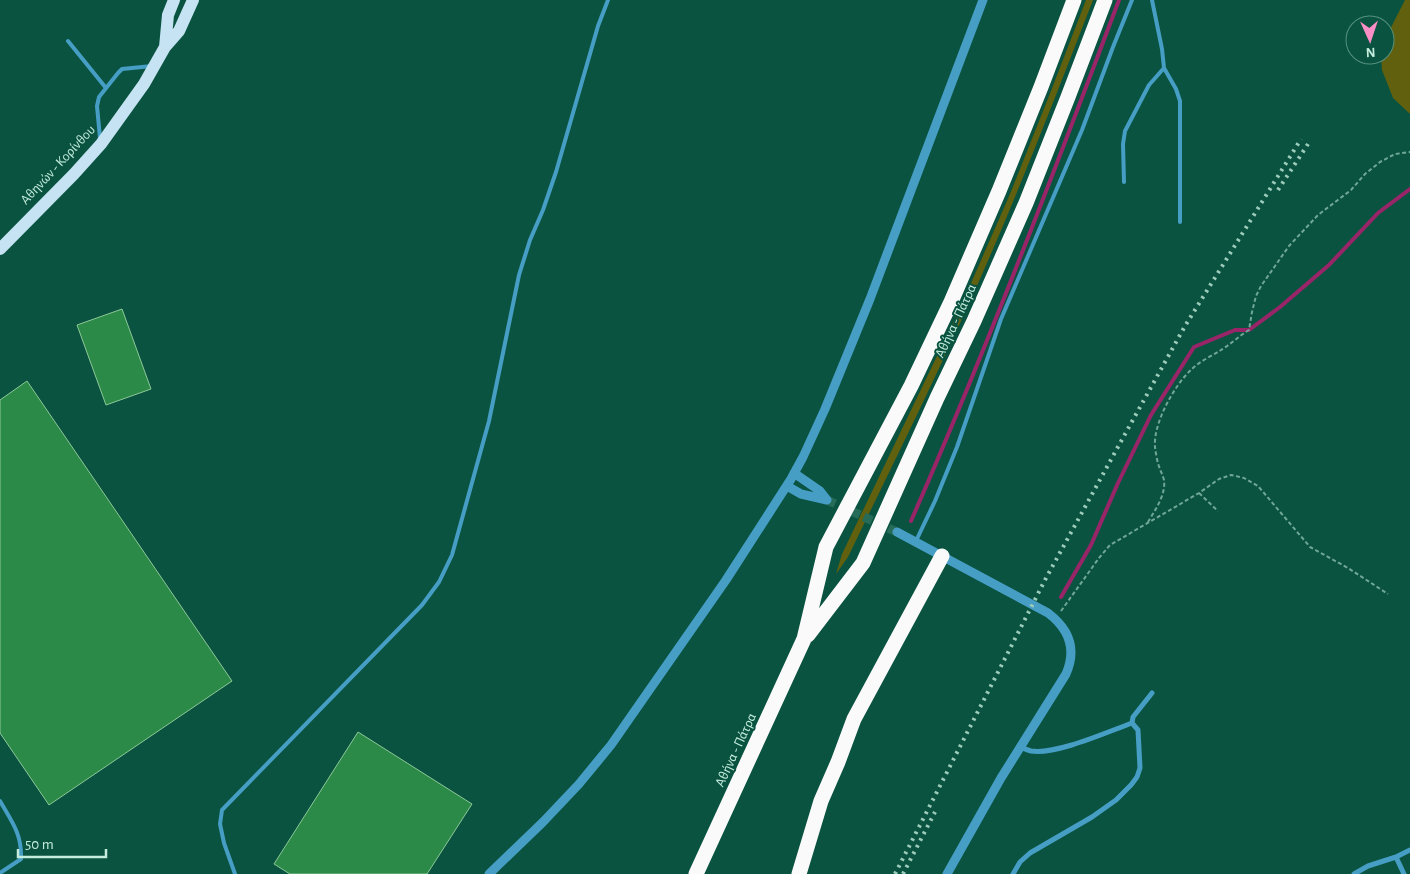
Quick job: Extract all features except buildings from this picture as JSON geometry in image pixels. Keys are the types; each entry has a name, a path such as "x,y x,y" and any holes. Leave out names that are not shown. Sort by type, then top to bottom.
{"highway":[{"name":"Αθήνα - Πάτρα","path":"696,874 804,639 826,547 910,386 951,302 999,191 1074,0"},
{"name":"Αθήνα - Πάτρα","path":"804,639 863,563 937,398 974,321 1022,211 1105,0"},
{"path":"799,874 821,801 854,719 942,556"}],"main road":[{"name":"Αθηνών - Κορίνθου","path":"165,46 168,15 174,0"},
{"name":"Αθηνών - Κορίνθου","path":"0,249 101,144 144,84 165,46 179,31 193,0"}],"street":[{"path":"489,874 543,822 611,745 726,580 787,486 825,409 870,299 983,0"},
{"path":"787,486 801,494 827,500 820,491 794,473"},
{"path":"898,532 1048,613 1066,632 1071,650 1069,667 1053,696 1019,747 947,874"},
{"path":"1132,723 1133,717 1152,693"},
{"path":"1019,747 1032,751 1053,750 1088,740 1132,723"},
{"path":"1013,874 1020,862 1030,853 1092,817 1116,800 1138,777 1140,768 1138,730 1132,723"},
{"path":"1354,874 1368,866 1396,857 1410,850"},
{"path":"1396,857 1404,874"}],"lane":[{"path":"235,874 224,843 220,824 222,810 422,605 439,582 452,555 489,421 519,275 556,172 598,26 608,0"},
{"path":"916,542 957,447 1001,319 1082,130 1112,47 1132,0"},
{"path":"1152,0 1164,68 1176,89 1180,101 1180,222"},
{"path":"68,41 106,88"},
{"path":"101,144 97,103 106,88 122,69 154,66"},
{"path":"1124,182 1123,137 1125,131 1149,85 1164,68"},
{"path":"0,801 19,835 21,859 0,873"}],"path":[{"path":"1148,522 1163,494 1164,480 1157,458 1155,438 1164,410 1183,378 1193,368 1249,330 1256,296 1261,286 1289,246 1318,215 1351,190 1364,174 1380,162 1394,154 1410,152"},
{"path":"1055,619 1110,544 1199,493 1219,479 1231,475 1244,478 1258,486 1310,547 1348,568 1388,594"},
{"path":"1199,493 1218,512"}],"shaded area":[{"path":"1086,0 1093,0 984,270 938,371 848,557 836,574 842,554 961,306 1010,194"},
{"path":"1405,0 1410,0 1410,114 1393,98 1382,70 1382,65 1395,65 1395,20"}],"waterway":[{"path":"911,521 939,457 1044,197 1119,0"},
{"path":"1061,597 1091,545 1151,415 1194,347 1235,330 1249,330 1280,307 1329,265 1378,213 1410,189"}],"tunnel":[{"path":"827,500 897,532"}],"railway":[{"path":"895,874 1045,580 1119,445 1185,326 1301,139"},
{"path":"1278,190 1308,144"},
{"path":"903,874 935,812"}]}
